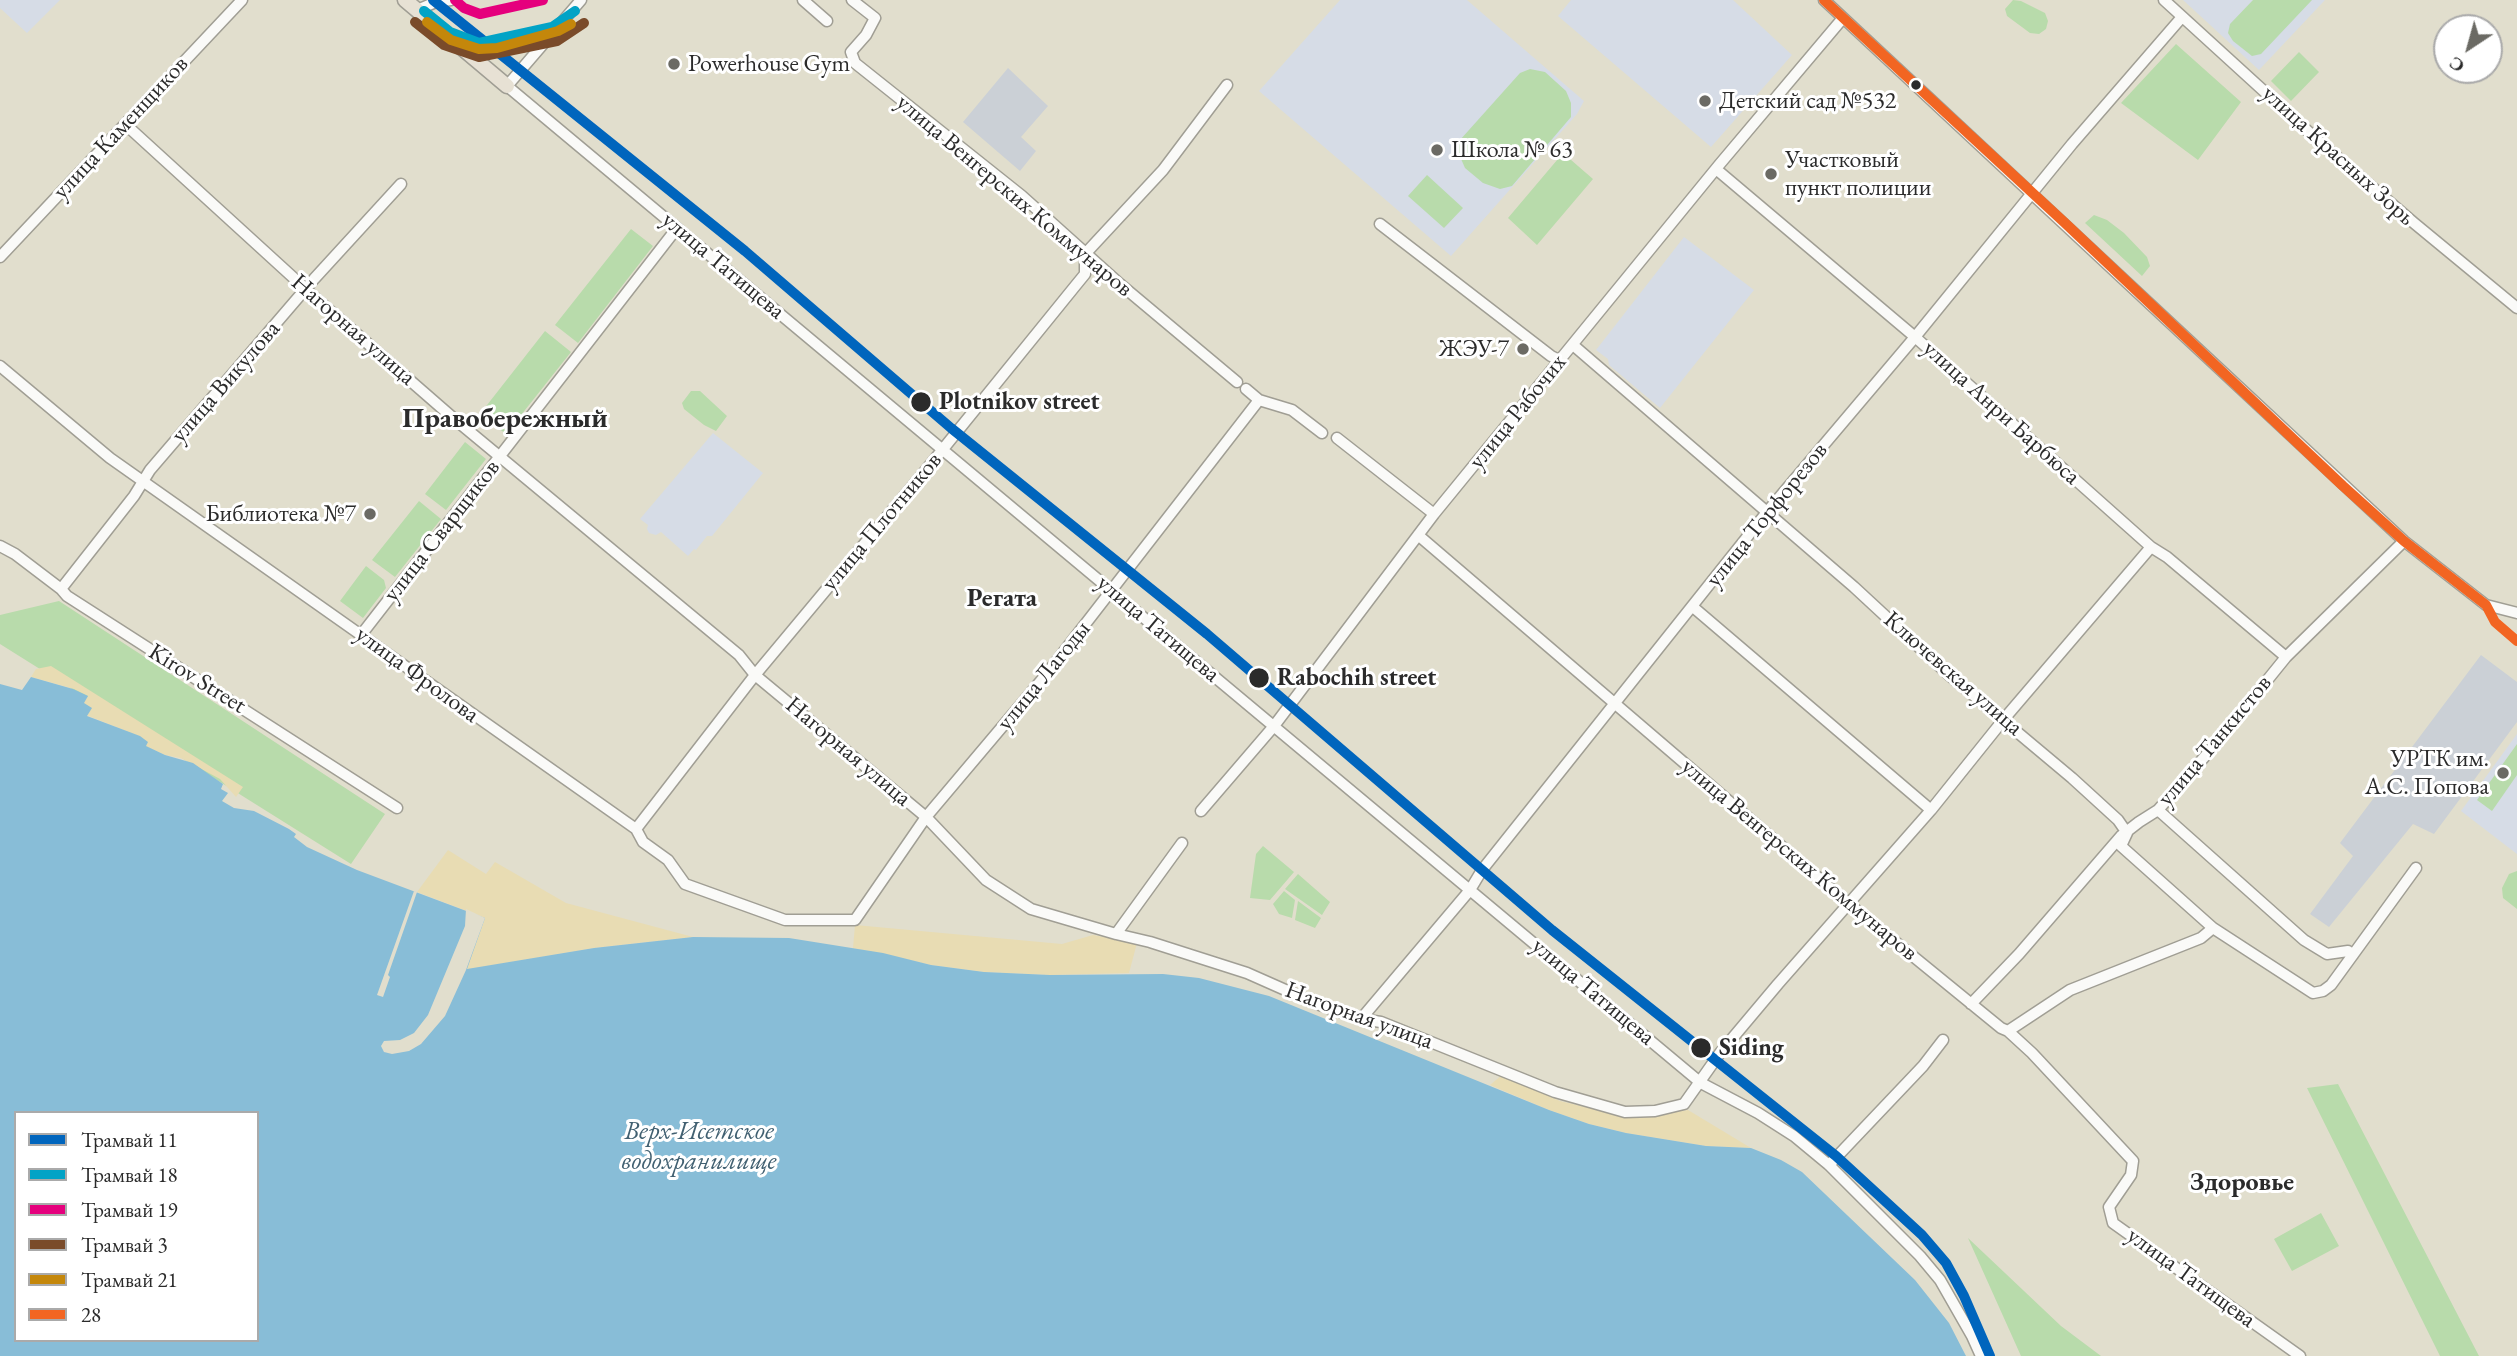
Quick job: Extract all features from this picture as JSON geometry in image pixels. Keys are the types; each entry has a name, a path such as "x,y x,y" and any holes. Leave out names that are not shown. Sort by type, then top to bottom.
{"main road":[{"name":"улица Татищева","path":"405,0 508,86"}],"street":[{"name":"улица Каменщиков","path":"0,257 242,0"},
{"path":"417,10 436,2 451,0"},
{"path":"508,86 581,0"},
{"path":"803,0 827,21"},
{"name":"улица Венгерских Коммунаров","path":"852,0 875,18 866,36 851,52 855,63 1022,196 1085,254 1259,400 1292,410 1322,433"},
{"path":"1824,0 2404,541 2486,606 2517,613"},
{"name":"улица Красных Зорь","path":"2164,0 2414,223 2517,308"},
{"name":"улица Торфорезов","path":"1361,1019 1470,890 1482,870 1767,512 1915,337 2072,144 2182,17"},
{"name":"улица Рабочих","path":"1201,811 1274,726 1434,514 1843,18"},
{"name":"улица Плотников","path":"636,829 755,675 943,450 1084,274 1085,254 1163,170 1227,85"},
{"name":"улица Татищева","path":"508,86 1701,1083 1758,1113 1794,1136 1829,1165 1940,1280 1981,1356"},
{"name":"Нагорная улица","path":"125,124 305,289 738,655 755,675 926,817 986,880 1031,909 1150,942 1247,974 1317,1004 1361,1019 1381,1022 1555,1093 1625,1112 1656,1111 1684,1104 1720,1053 1931,810 2004,719 2151,547"},
{"name":"улица Анри Барбюса","path":"1716,169 1915,337 2151,547 2167,557 2286,657"},
{"name":"улица Викулова","path":"61,589 150,470 305,289 401,184"},
{"path":"1380,225 1561,361"},
{"name":"улица Сварщиков","path":"361,635 677,228"},
{"name":"Ключевская улица","path":"1573,345 1854,587 1949,675 2004,719 2118,820 2127,833 2121,846 2213,928 2313,993 2323,991 2331,985 2353,955"},
{"name":"улица Фролова","path":"0,366 78,433 143,482 636,829 643,842 668,860 685,884 785,920 855,920"},
{"name":"улица Лагоды","path":"855,920 926,817 1009,720 1259,400"},
{"path":"1337,438 1434,514"},
{"name":"улица Венгерских Коммунаров","path":"1418,534 1849,904 2008,1031"},
{"name":"улица Танкистов","path":"1972,1004 2121,836 2158,810 2286,657 2404,541"},
{"name":"Kirov Street","path":"0,546 67,596 397,808"},
{"path":"1693,607 1931,810"},
{"path":"2158,810 2304,940 2327,954 2347,951 2353,955 2416,868"},
{"path":"1116,934 1182,843"},
{"path":"2008,1031 2070,990 2201,938 2213,928"},
{"name":"улица Татищева","path":"2008,1031 2133,1161 2132,1175 2109,1207 2113,1223 2300,1356"},
{"path":"1829,1165 1923,1066 1943,1040"}],"shaded area":[{"path":"0,0 60,0 27,33 0,8"},
{"name":"Школа № 63","path":"1340,0 1467,0 1584,101 1577,114 1451,256 1259,91"},
{"name":"Детский сад №532","path":"1571,0 1733,0 1792,55 1711,147 1558,16"},
{"path":"2183,0 2325,0 2259,70"},
{"path":"1008,68 1048,106 1021,137 1036,151 1020,171 963,122"},
{"path":"1684,237 1754,290 1660,408 1609,365 1608,359 1596,350"},
{"path":"713,433 763,473 712,536 707,536 688,556 661,532 656,535 649,533 648,525 640,519"},
{"path":"2481,655 2517,682 2517,722 2434,834 2413,824 2329,927 2310,914 2353,856 2340,843"},
{"name":"УРТК им. А.С. Попова","path":"2517,734 2517,854 2461,811"}],"green space":[{"path":"2013,0 2045,13 2048,21 2046,29 2039,34 2030,33 2007,16 2005,9"},
{"path":"2253,0 2312,0 2261,54 2252,56 2233,41 2228,33 2230,24"},
{"path":"2176,44 2241,102 2198,160 2121,103"},
{"path":"2299,52 2319,72 2291,101 2271,81"},
{"path":"1530,69 1545,72 1566,91 1571,103 1571,117 1512,186 1500,189 1483,183 1465,168 1458,152 1460,140 1520,73"},
{"path":"1563,153 1593,179 1537,245 1508,218"},
{"path":"1427,175 1463,208 1444,228 1408,196"},
{"path":"2094,215 2107,220 2124,233 2147,257 2150,266 2142,276 2085,223"},
{"path":"631,229 653,246 578,343 555,325"},
{"path":"545,331 571,352 506,434 480,414"},
{"path":"691,391 700,391 727,416 716,431 684,409 682,403"},
{"path":"465,442 486,459 446,510 425,494"},
{"path":"419,501 441,519 395,577 372,560"},
{"path":"366,566 384,580 386,588 363,618 340,601"},
{"path":"59,601 385,814 351,864 0,644 0,615"},
{"path":"2517,744 2517,775 2492,811 2477,800"},
{"path":"1263,846 1294,872 1270,900 1250,898 1256,854"},
{"path":"2517,871 2517,909 2503,898 2502,888 2509,874"},
{"path":"1298,874 1330,902 1322,915 1285,889"},
{"path":"1284,891 1295,900 1292,918 1279,914 1273,904"},
{"path":"1298,901 1321,918 1315,928 1295,920"},
{"path":"2338,1084 2479,1356 2440,1356 2307,1088"},
{"path":"2321,1213 2339,1246 2292,1271 2274,1239"},
{"path":"1968,1238 2061,1326 2101,1356 2021,1356"}],"sand":[{"path":"51,666 243,787 236,797 220,779 181,758 165,755 145,746 126,731 86,715 83,703 88,696 74,689 31,677 36,669"},
{"path":"448,850 486,874 495,862 566,903 693,937 594,948 466,970 485,918 417,892"},
{"path":"855,925 1062,944 1093,935 1137,943 1129,973 1050,975 984,972 931,965 853,948"},
{"path":"1502,1075 1560,1101 1631,1118 1688,1110 1751,1148 1706,1146 1589,1124 1490,1085"}],"water":[{"name":"Верх-Исетское водохранилище","path":"31,677 88,696 84,703 92,708 87,716 140,736 148,742 146,746 165,755 193,763 223,784 221,789 228,793 222,801 234,808 254,811 289,829 296,834 294,837 307,847 357,870 485,918 467,969 594,948 693,937 789,938 883,953 931,965 984,972 1050,975 1163,974 1199,978 1269,996 1589,1124 1706,1146 1751,1148 1802,1172 1915,1280 1949,1323 1966,1356 0,1356 0,684 22,690"}],"pier":[{"path":"414,891 417,892 383,997 377,995"},
{"path":"466,909 485,918 445,1016 421,1044 409,1051 392,1054 384,1052 381,1046 384,1041 400,1040 414,1033 428,1015 465,926"}],"tram line":[{"name":"11","path":"433,0 745,251 951,428 1207,634 1552,930 1836,1156 1922,1235 1946,1263 1964,1296 1990,1356"},
{"name":"19","path":"455,0 464,8 480,14 543,0"},
{"name":"18","path":"424,11 450,32 479,43 552,27 575,11"},
{"name":"3","path":"415,22 444,45 479,57 557,41 584,23"},
{"name":"21","path":"427,22 451,40 479,49 497,48 558,31 571,24"}],"transit line":[{"name":"28","path":"1824,0 2343,486 2404,541 2486,605 2495,622 2517,641"}],"place":[{"name":"Powerhouse Gym","path":"674,64"},
{"name":"Детский сад №532","path":"1705,101"},
{"name":"Школа № 63","path":"1437,150"},
{"name":"Участковый пункт полиции","path":"1771,174"},
{"name":"ЖЭУ-7","path":"1523,349"},
{"name":"Plotnikov street","path":"921,402"},
{"name":"Библиотека №7","path":"370,514"},
{"name":"Rabochih street","path":"1259,678"},
{"name":"УРТК им. А.С. Попова","path":"2503,773"},
{"name":"Siding","path":"1701,1048"}],"district":[{"name":"Правобережный","path":"505,419"},
{"name":"Регата","path":"1002,599"},
{"name":"Здоровье","path":"2242,1183"}]}
